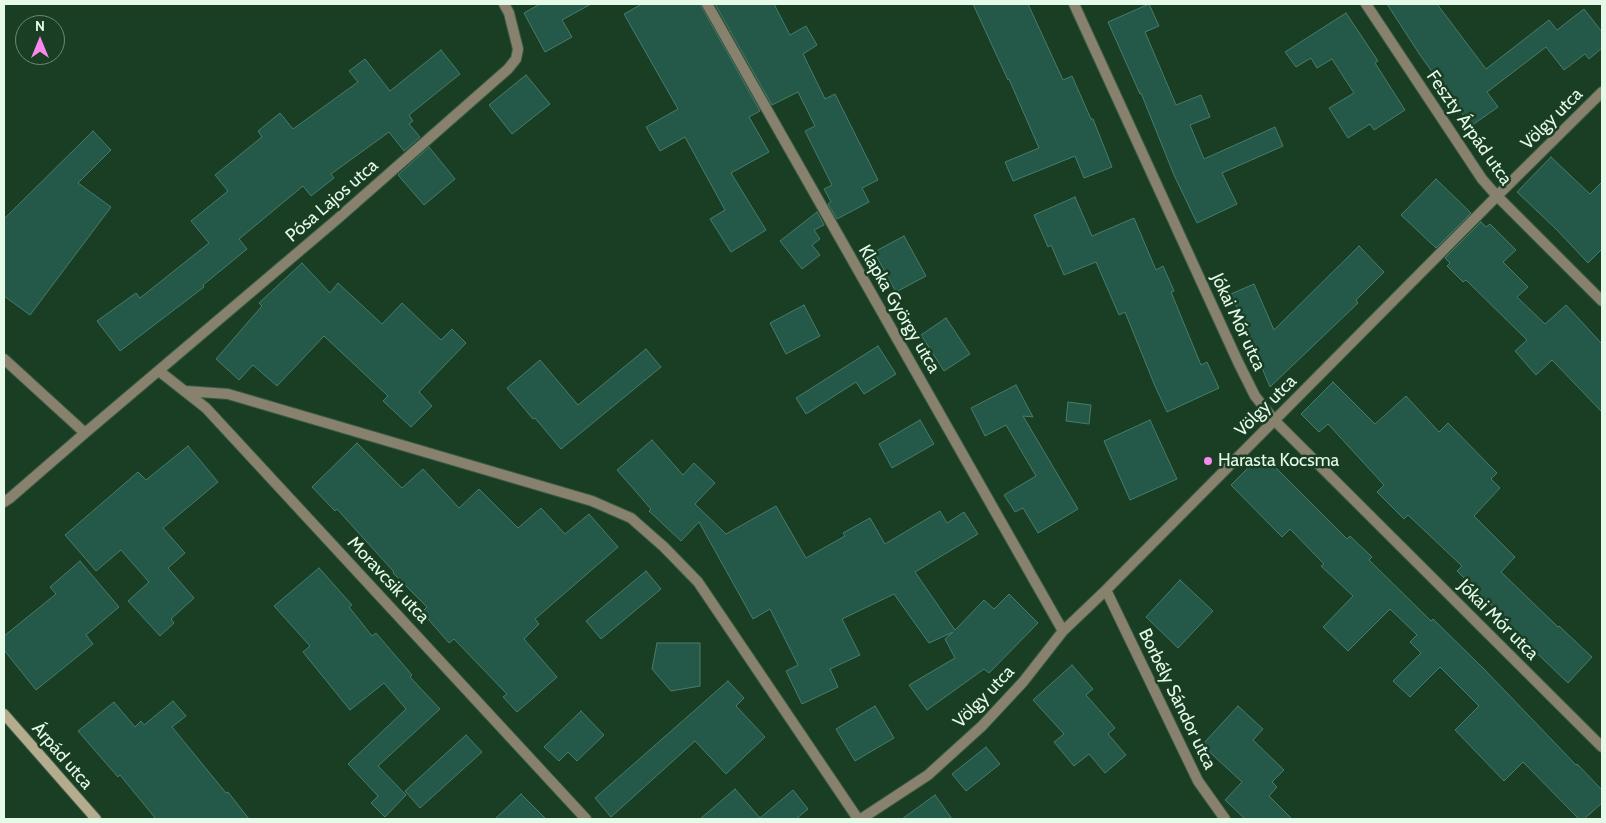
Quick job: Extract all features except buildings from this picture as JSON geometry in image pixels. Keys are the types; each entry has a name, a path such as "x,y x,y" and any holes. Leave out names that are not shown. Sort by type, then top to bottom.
{"street":[{"name":"Pósa Lajos utca","path":"6,502 84,433 335,221 508,69 516,58 518,49 509,13 504,4"},
{"name":"Klapka György utca","path":"707,4 1063,631"},
{"name":"Jókai Mór utca","path":"1074,4 1238,362 1256,396 1275,421 1602,747"},
{"name":"Feszty Árpád utca","path":"1366,4 1482,178 1496,196 1602,301"},
{"name":"Völgy utca","path":"860,819 928,775 982,726 1023,682 1063,631 1602,92"},
{"path":"4,360 84,433"},
{"name":"Moravcsik utca","path":"159,371 206,408 586,819"},
{"path":"186,391 228,394 592,500 631,518 664,547 698,582 860,819"},
{"name":"Borbély Sándor utca","path":"1106,590 1198,781 1225,819"},
{"name":"Árpád utca","path":"4,714 96,819"}],"place":[{"name":"Harasta Kocsma","path":"1208,461"}]}
